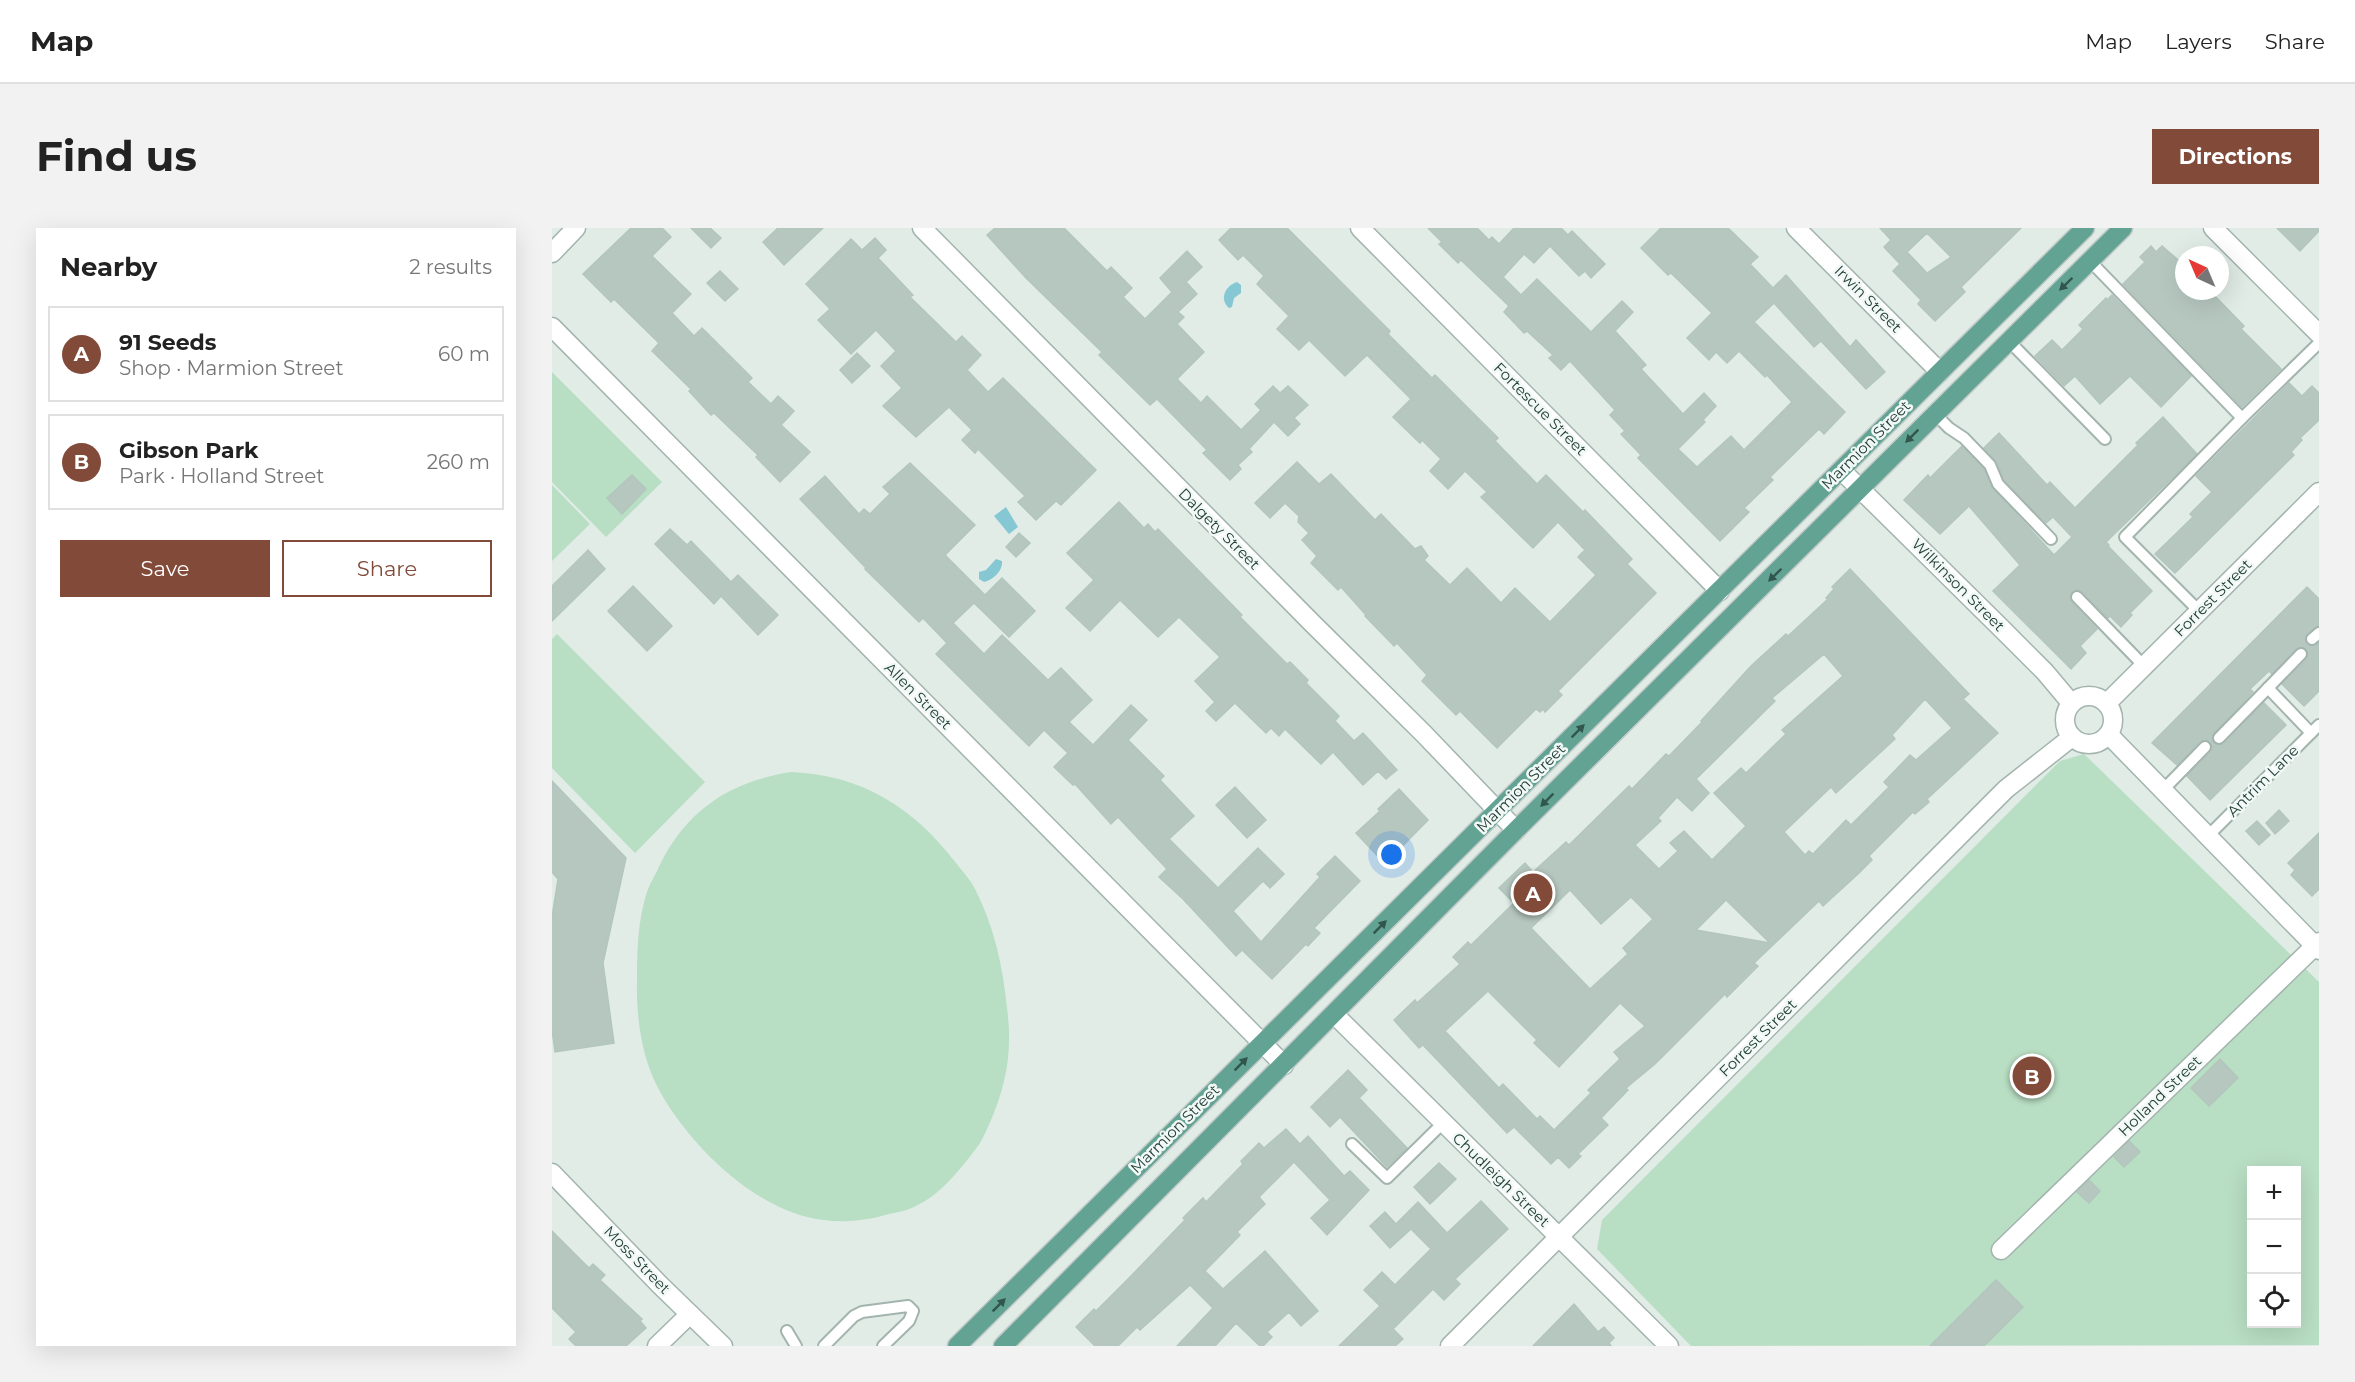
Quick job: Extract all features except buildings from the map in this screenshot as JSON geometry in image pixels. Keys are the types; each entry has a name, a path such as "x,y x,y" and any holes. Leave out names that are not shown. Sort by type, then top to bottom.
{"main road":[{"name":"Marmion Street","path":"957,1346 2085,228"},
{"name":"Marmion Street","path":"1003,1346 1516,830 2122,228"}],"street":[{"path":"552,253 576,228"},
{"name":"Dalgety Street","path":"922,228 1499,810 1516,830"},
{"name":"Fortescue Street","path":"1360,228 1720,591"},
{"name":"Irwin Street","path":"1796,228 1940,372"},
{"path":"2213,228 2319,334"},
{"name":"Allen Street","path":"552,327 1284,1065"},
{"name":"Wilkinson Street","path":"1841,470 2045,672 2071,704"},
{"name":"Forrest Street","path":"2107,703 2319,492"},
{"path":"2084,696 2093,696 2107,703 2114,718 2109,735 2092,744 2085,744 2072,737 2065,724 2065,717 2071,704 2084,696"},
{"path":"2109,735 2207,837 2318,946"},
{"name":"Forrest Street","path":"1450,1346 2006,789 2072,737"},
{"name":"Holland Street","path":"2001,1250 2318,946"},
{"name":"Chudleigh Street","path":"1334,1014 1669,1346"},
{"name":"Moss Street","path":"552,1173 686,1318 708,1346"},
{"name":"Moss Street","path":"552,1189 686,1318 723,1346"},
{"path":"657,1346 686,1318"}],"lane":[{"path":"2090,261 2242,418"},
{"path":"2008,340 2105,439"},
{"path":"2200,612 2125,537 2319,343"},
{"path":"1935,414 1949,428 1964,438 1990,465 1998,484 2051,539"},
{"path":"2077,597 2144,666"},
{"path":"2219,738 2301,654"},
{"path":"2268,688 2315,729"},
{"name":"Antrim Lane","path":"2207,837 2315,729"},
{"path":"2162,791 2205,747"},
{"path":"1352,1144 1387,1178 1443,1123"},
{"path":"824,1346 854,1316 862,1312 908,1306 913,1311 909,1321 883,1346"},
{"path":"788,1331 796,1346"}],"green space":[{"path":"552,372 662,482 606,537 552,482"},
{"path":"552,485 590,524 552,561"},
{"path":"557,634 705,782 635,853 552,768 552,639"},
{"path":"2084,754 2319,982 2319,1345 1691,1346 1597,1249 1602,1220 2060,761"},
{"path":"791,772 817,774 863,787 904,810 922,826 966,875 975,889 997,947 1003,977 1009,1024 1006,1069 999,1098 981,1142 948,1182 923,1202 905,1210 865,1219 832,1221 799,1215 750,1190 705,1152 686,1130 657,1086 643,1048 637,992 640,926 648,889 668,850 680,832 710,803 747,783"}],"water":[{"path":"1237,282 1241,285 1241,293 1234,298 1232,307 1229,308 1224,301 1225,293 1229,286"},
{"path":"1006,507 1018,527 1009,534 994,516"},
{"path":"996,559 1002,561 997,574 984,582 979,579 979,572 986,570"}],"place":[{"name":"91 Seeds","path":"1533,893"},
{"name":"Gibson Park","path":"2032,1076"}]}
